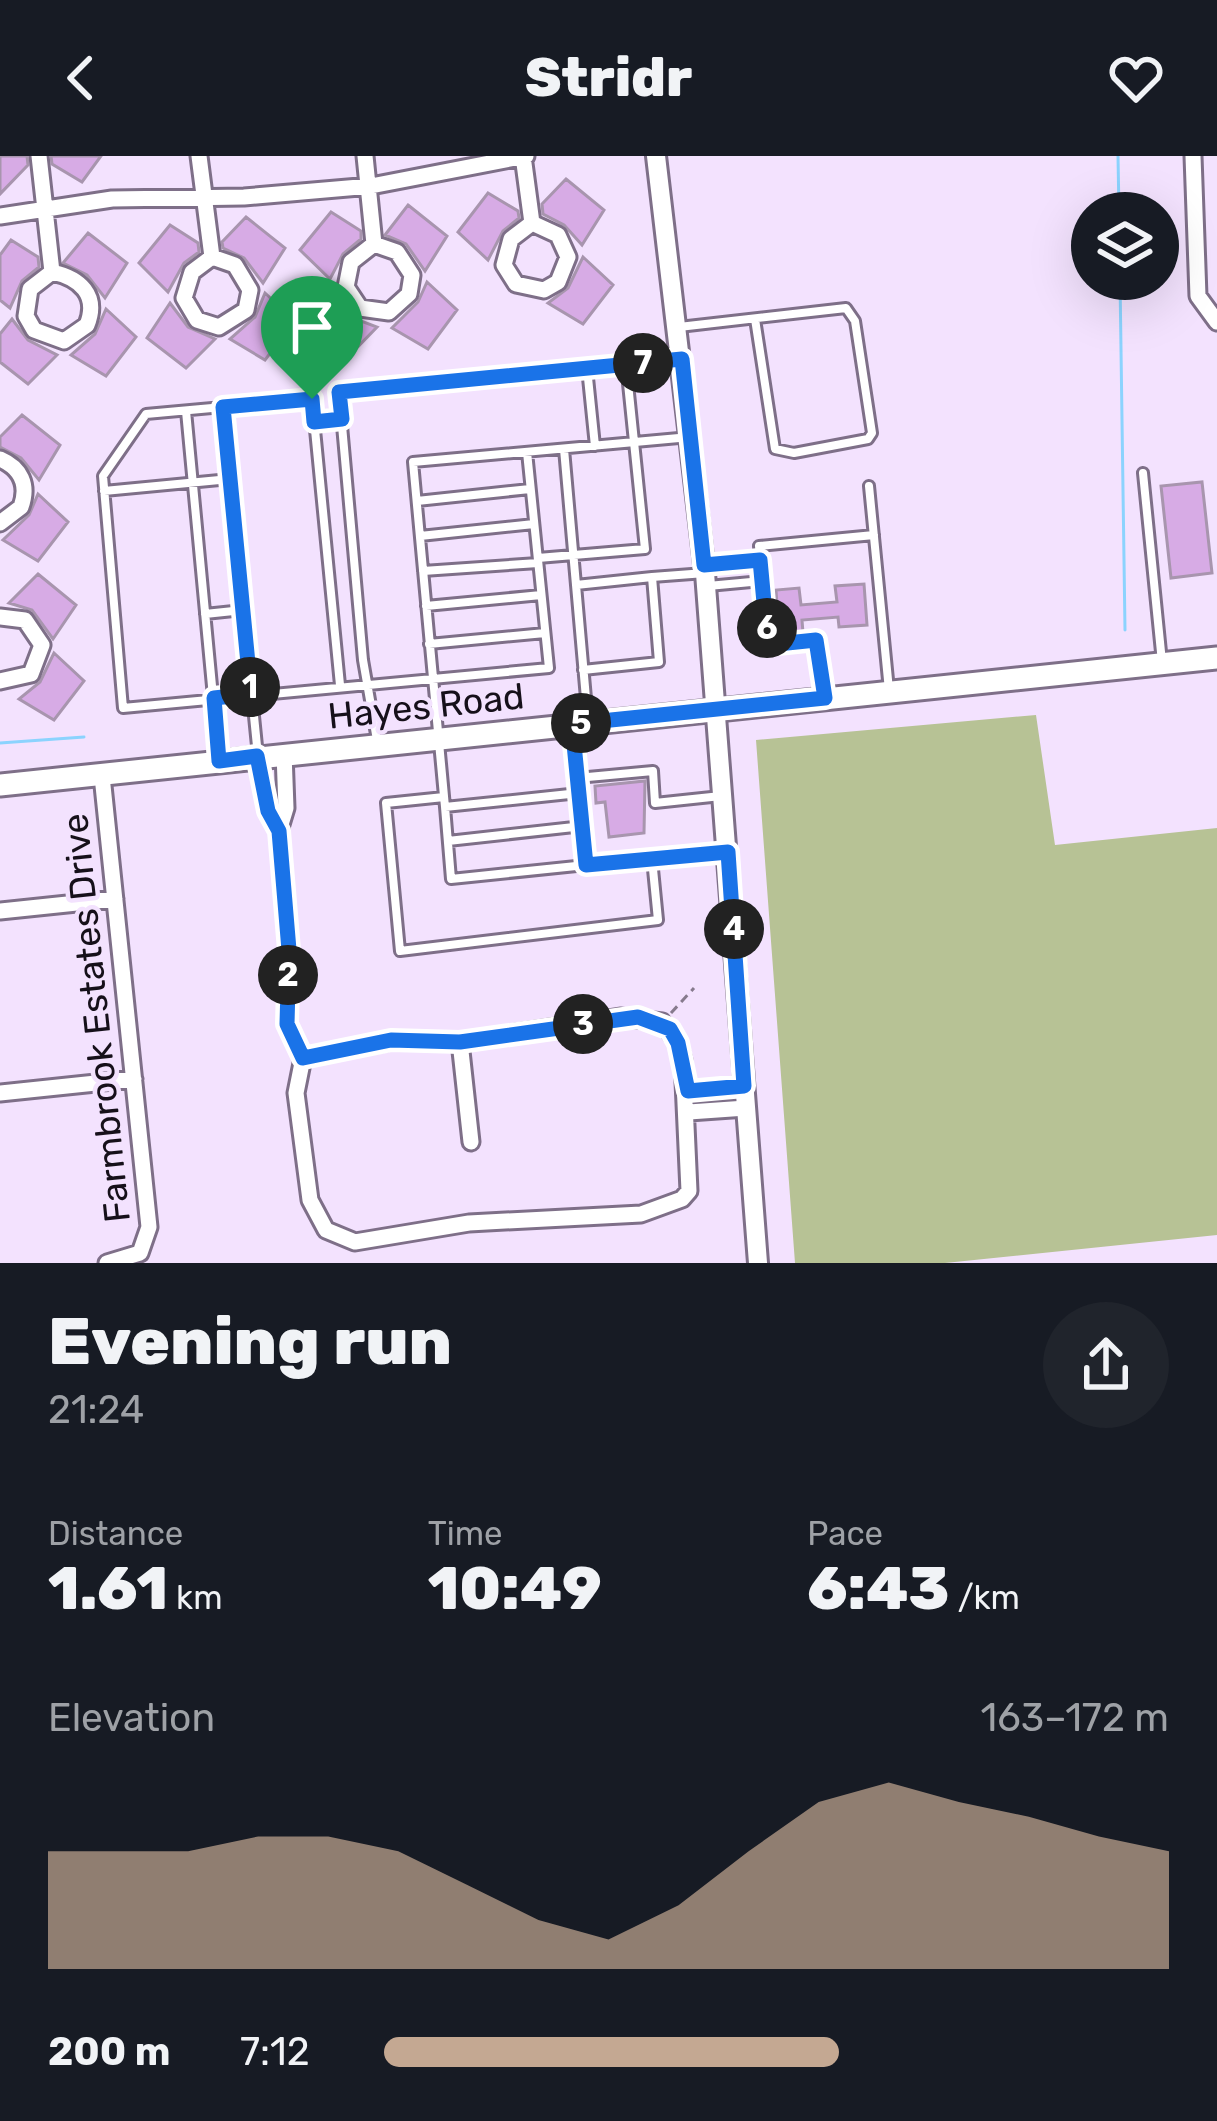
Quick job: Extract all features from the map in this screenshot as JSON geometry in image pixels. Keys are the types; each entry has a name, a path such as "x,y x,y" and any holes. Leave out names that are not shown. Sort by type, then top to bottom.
{"main road":[{"name":"Hayes Road","path":"0,785 1217,658"}],"street":[{"path":"39,156 52,272"},
{"path":"199,156 212,257"},
{"path":"365,156 374,244"},
{"path":"0,216 112,199 371,186 524,156 532,223"},
{"path":"656,156 705,575 758,1263"},
{"path":"1193,156 1198,296 1217,322"},
{"path":"532,223 558,235 568,257 558,282 544,290 516,284 504,265 511,239 532,223"},
{"path":"374,244 397,252 412,275 410,294 389,312 360,308 346,287 351,262 374,244"},
{"path":"212,257 235,266 250,290 246,310 219,327 197,320 184,298 192,272 212,257"},
{"path":"52,272 69,275 91,298 87,325 64,341 34,330 26,316 30,289 52,272"},
{"path":"0,459 15,467 25,487 21,507 0,523"},
{"path":"0,617 14,616 33,626 42,654 31,674 0,682"},
{"path":"284,753 286,808 279,831 289,950 287,1024 303,1058 296,1093 310,1200 326,1231 355,1242 469,1223 641,1214 682,1199 692,1177 688,1091 678,1043 662,1022 620,1017 460,1042 391,1040 303,1058"},
{"path":"257,756 268,811 279,831"},
{"name":"Farmbrook Estates Drive","path":"102,776 149,1227 140,1252 107,1263"},
{"path":"0,911 115,899"},
{"path":"460,1042 471,1142"},
{"path":"0,1093 134,1079"},
{"path":"688,1091 744,1086"},
{"path":"689,1112 746,1108"}],"lane":[{"path":"678,327 838,307 852,314 872,433 868,440 794,453 775,449 755,319"},
{"path":"377,744 339,392 682,359"},
{"path":"423,571 645,549 626,364"},
{"path":"587,368 595,446"},
{"path":"340,685 312,399 146,414 103,476 123,708 549,668 526,452"},
{"path":"223,407 257,756"},
{"path":"186,411 219,761"},
{"path":"314,422 342,419"},
{"path":"691,437 413,462 437,738 451,879 728,852"},
{"path":"564,448 583,670 578,778 586,865"},
{"path":"1143,473 1162,663"},
{"path":"104,490 230,479"},
{"path":"869,486 889,691"},
{"path":"417,501 530,489"},
{"path":"420,536 534,524"},
{"path":"825,698 816,640 768,645 759,546 874,535"},
{"path":"705,575 760,560"},
{"path":"576,586 705,575 762,581"},
{"path":"583,670 659,662 652,577"},
{"path":"426,606 541,596"},
{"path":"205,614 243,610"},
{"path":"429,644 545,633"},
{"path":"578,778 652,771 655,803 723,796"},
{"path":"579,793 386,803 400,951 658,920 652,859"},
{"path":"448,842 583,826"}],"path":[{"path":"662,1022 694,988"}],"green space":[{"path":"1036,715 1055,845 1217,828 1217,1235 945,1263 795,1263 756,740"}],"building":[{"path":"0,156 27,156 28,165 0,194"},
{"path":"51,156 101,156 82,182 52,164"},
{"path":"566,179 604,210 582,245 564,225 543,214 542,204"},
{"path":"488,193 518,211 519,218 503,231 488,260 458,232"},
{"path":"408,205 447,236 425,271 406,244 385,235"},
{"path":"331,212 361,231 361,239 343,254 330,279 300,250"},
{"path":"246,217 285,248 263,283 244,258 223,248 222,242"},
{"path":"170,225 198,243 199,252 184,263 168,292 139,263"},
{"path":"88,233 127,263 105,298 87,275 63,263"},
{"path":"11,240 38,257 39,267 22,281 10,308 0,300 0,255"},
{"path":"583,257 613,285 583,324 548,303 568,288"},
{"path":"427,282 457,310 428,349 392,328 418,302"},
{"path":"332,292 353,318 377,327 348,357 310,326"},
{"path":"265,293 295,321 265,360 230,339 255,317"},
{"path":"170,303 188,327 215,339 186,368 147,338"},
{"path":"106,309 136,337 106,376 71,355 95,334"},
{"path":"12,319 28,340 57,355 28,384 0,362 0,334"},
{"path":"22,415 60,445 39,480 21,458 0,447 0,437"},
{"path":"1202,482 1212,573 1171,578 1161,486"},
{"path":"38,494 68,522 38,561 3,540 29,515"},
{"path":"38,574 76,605 53,639 32,610 9,603"},
{"path":"864,584 867,625 839,627 838,617 802,620 803,633 779,636 776,590 799,588 801,605 837,602 835,586"},
{"path":"54,653 84,681 54,720 19,699 40,682"},
{"path":"645,781 644,833 609,837 605,802 596,803 595,786"}],"waterway":[{"path":"1118,156 1119,192"},
{"path":"1120,300 1125,630"},
{"path":"0,743 84,737"}],"route":[{"path":"682,359 704,565 760,560 768,645 816,640 825,698 572,724 586,865 728,852 744,1086 688,1091 683,1060 670,1029 662,1022 638,1017 460,1042 391,1040 303,1058 292,1041 287,1024 289,950 279,831 268,811 257,756 219,761 214,698 251,694 223,407 312,399 314,422 342,419 339,392 682,359"}]}
